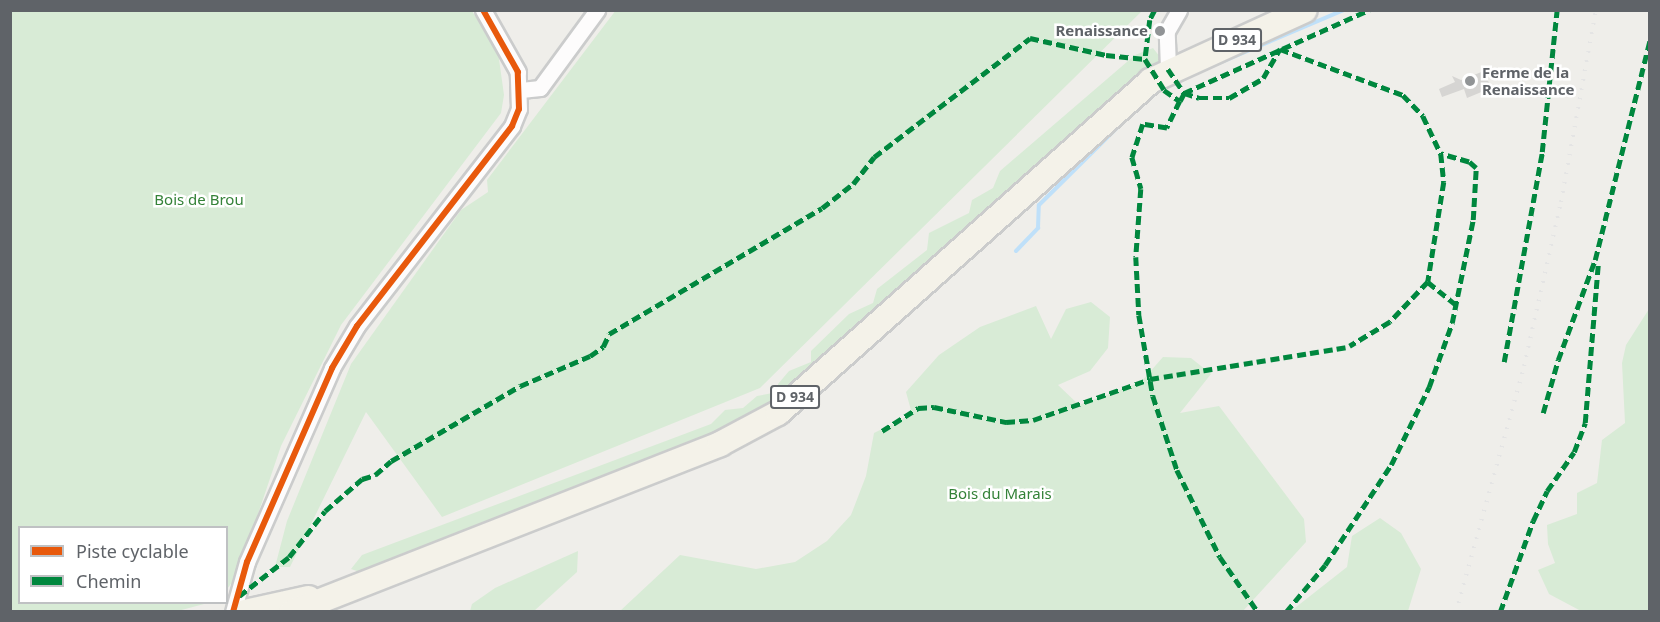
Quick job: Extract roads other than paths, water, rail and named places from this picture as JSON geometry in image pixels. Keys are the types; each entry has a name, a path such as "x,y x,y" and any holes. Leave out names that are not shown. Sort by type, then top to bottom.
{"main road":[{"name":"D 934","path":"292,612 720,444 778,413 1128,98 1184,58 1289,10"},
{"name":"D 934","path":"1168,69 1305,10"},
{"name":"D 934","path":"245,612 340,592"}],"street":[{"path":"233,612 247,562 332,368 357,326 512,126 521,90 518,72 483,10"},
{"path":"521,90 540,88 597,10"},
{"path":"1168,69 1166,39 1179,10"}],"waterway":[{"path":"1193,74 1344,10"},
{"path":"1016,251 1038,228 1039,205 1136,109"}],"railway":[{"path":"1456,612 1524,366 1561,202 1596,10"}],"place":[{"name":"Renaissance","path":"1160,31"},
{"name":"Ferme de la Renaissance","path":"1470,81"}],"park label":[{"name":"Bois de Brou","path":"199,200"},
{"name":"Bois du Marais","path":"1000,494"}]}
